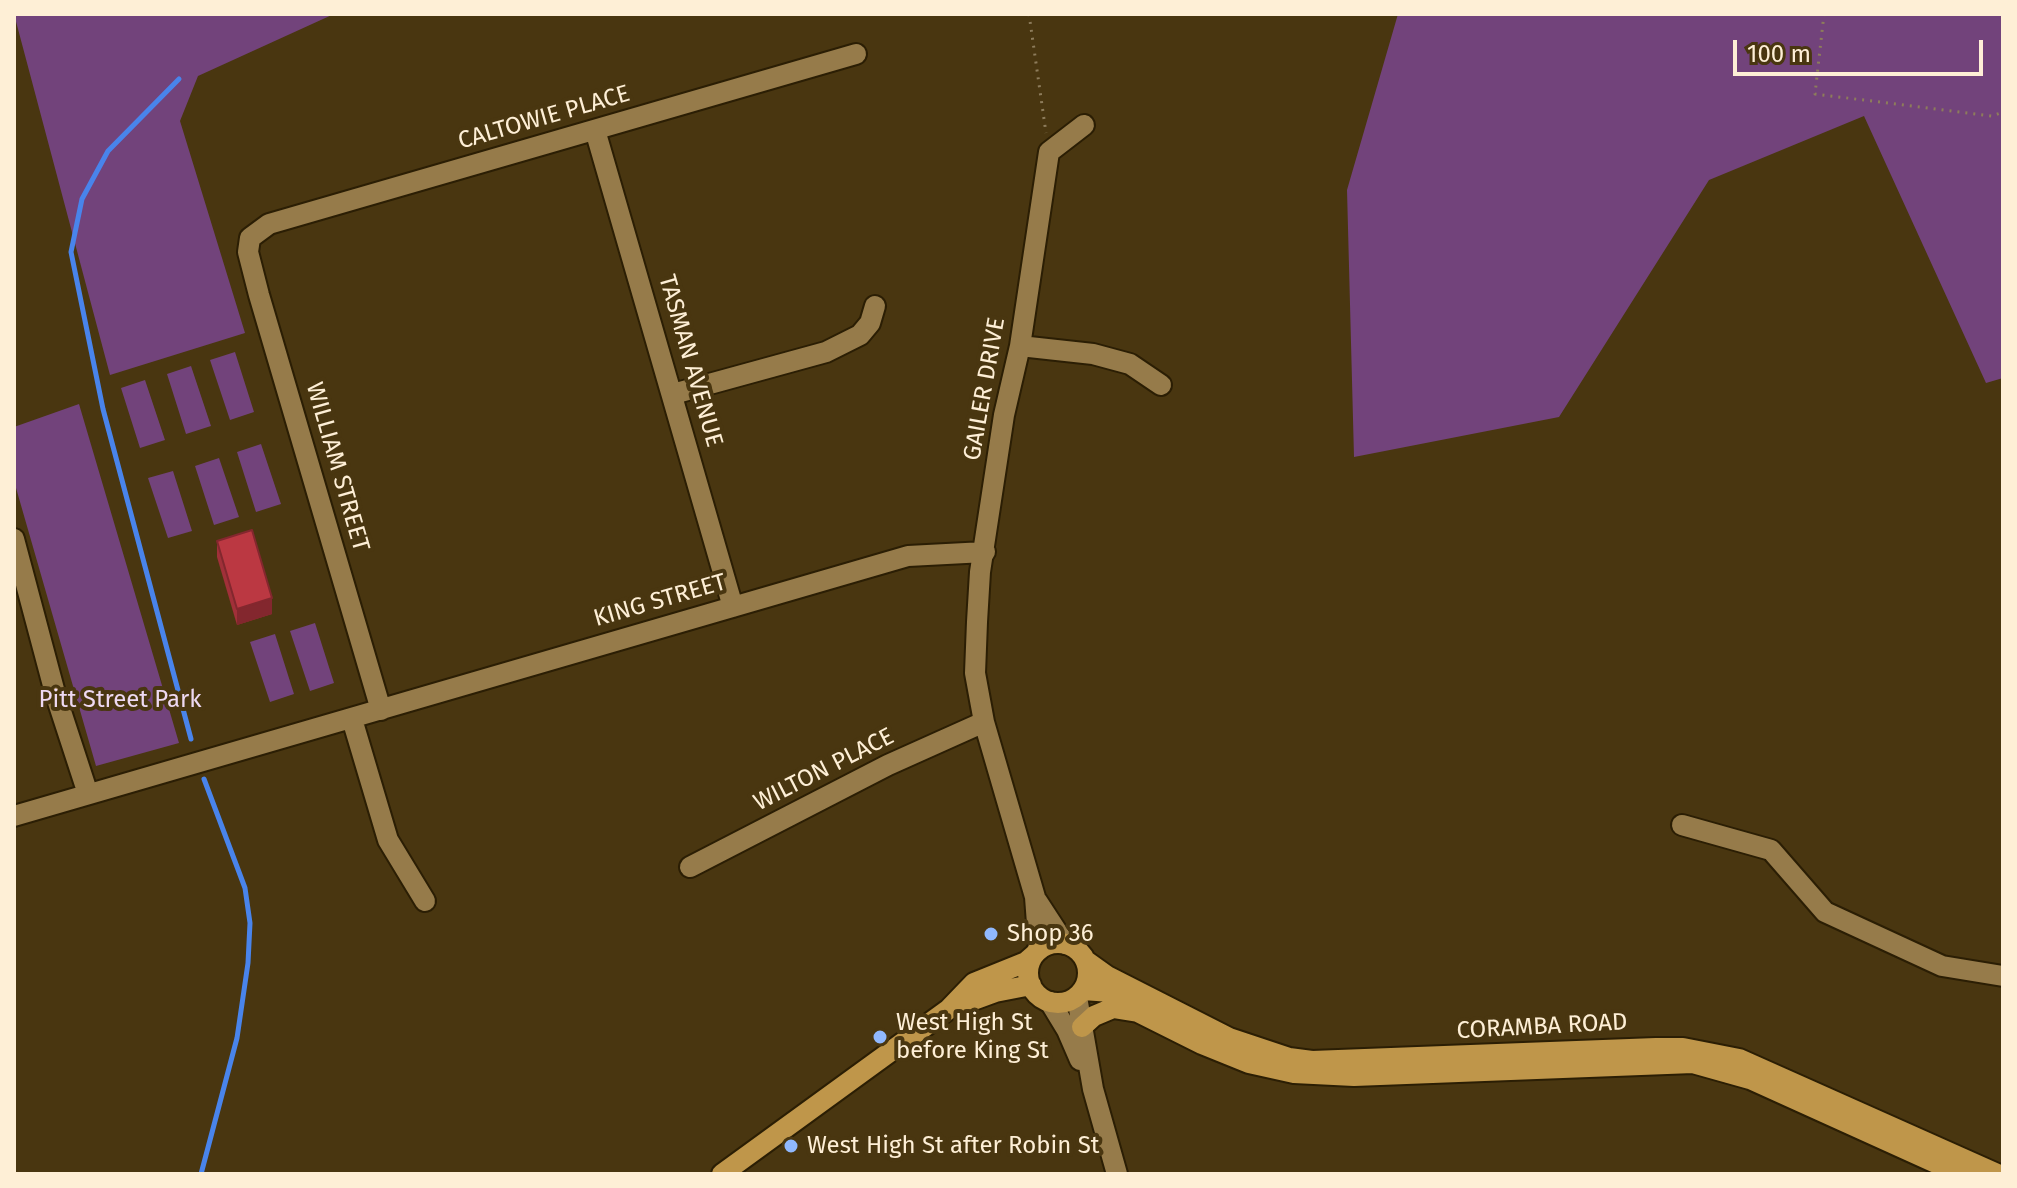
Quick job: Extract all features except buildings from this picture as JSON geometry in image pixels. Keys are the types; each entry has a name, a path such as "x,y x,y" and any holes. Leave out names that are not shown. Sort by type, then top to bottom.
{"main road":[{"path":"722,1174 949,1009 974,983 1026,962 1037,952 1056,943 1074,947 1086,961 1088,971 1080,993 1068,1001 1050,1002 1042,998 1031,985 1028,970 1037,952"},
{"name":"CORAMBA ROAD","path":"1086,961 1107,976 1229,1038 1289,1058 1312,1061 1683,1048 1739,1059 1997,1174"},
{"path":"949,1009 995,992 1031,985"},
{"name":"CORAMBA ROAD","path":"1080,993 1111,992 1138,1012 1202,1044 1249,1063 1315,1076 1693,1063 1750,1079 1960,1174"},
{"path":"1082,1027 1094,1016 1113,1008 1138,1012"}],"street":[{"name":"CALTOWIE PLACE","path":"250,238 269,224 856,54"},
{"path":"1049,152 1084,125"},
{"name":"TASMAN AVENUE","path":"595,130 733,607"},
{"name":"GAILER DRIVE","path":"985,552 1004,415 1020,346 1049,152"},
{"name":"WILLIAM STREET","path":"250,238 248,252 259,295 381,710"},
{"path":"673,394 826,352 860,335 870,323 875,306"},
{"path":"1020,346 1093,354 1130,364 1161,385"},
{"path":"14,539 55,693 88,794"},
{"path":"985,552 980,572 975,673 984,722 1035,897 1037,952"},
{"name":"KING STREET","path":"14,816 908,556 985,552"},
{"path":"352,719 388,840 425,901"},
{"name":"WILTON PLACE","path":"690,867 888,765 984,722"},
{"path":"1682,825 1771,850 1825,912 1942,966 2003,976"},
{"path":"1035,897 1065,944"},
{"path":"1080,993 1082,1027 1093,1089 1117,1174"},
{"path":"1050,1002 1067,1030 1093,1089"}],"path":[{"path":"1029,14 1049,152"},
{"path":"1824,14 1815,94 1992,116 2003,112"}],"green space":[{"path":"14,14 334,14 198,76 180,121 245,333 110,375"},
{"path":"1398,14 2003,14 2003,378 1986,383 1864,116 1709,180 1559,417 1354,457 1347,190"},
{"path":"235,352 254,412 230,420 210,360"},
{"path":"191,366 211,426 186,434 167,374"},
{"path":"145,380 165,440 140,448 121,388"},
{"name":"Pitt Street Park","path":"79,404 179,743 96,766 14,481 14,427"},
{"path":"261,444 281,504 256,512 237,452"},
{"path":"219,458 239,517 214,525 195,466"},
{"path":"173,471 192,531 168,538 148,478"},
{"path":"315,623 334,683 310,691 290,631"},
{"path":"275,634 294,694 270,702 250,642"}],"waterway":[{"path":"179,79 108,151 82,199 71,252 103,409 191,739"},
{"path":"201,1174 237,1038 248,963 250,923 245,888 204,779"}],"place":[{"name":"Shop 36","path":"991,934"},
{"name":"West High St before King St","path":"880,1037"},
{"name":"West High St after Robin St","path":"791,1146"}]}
